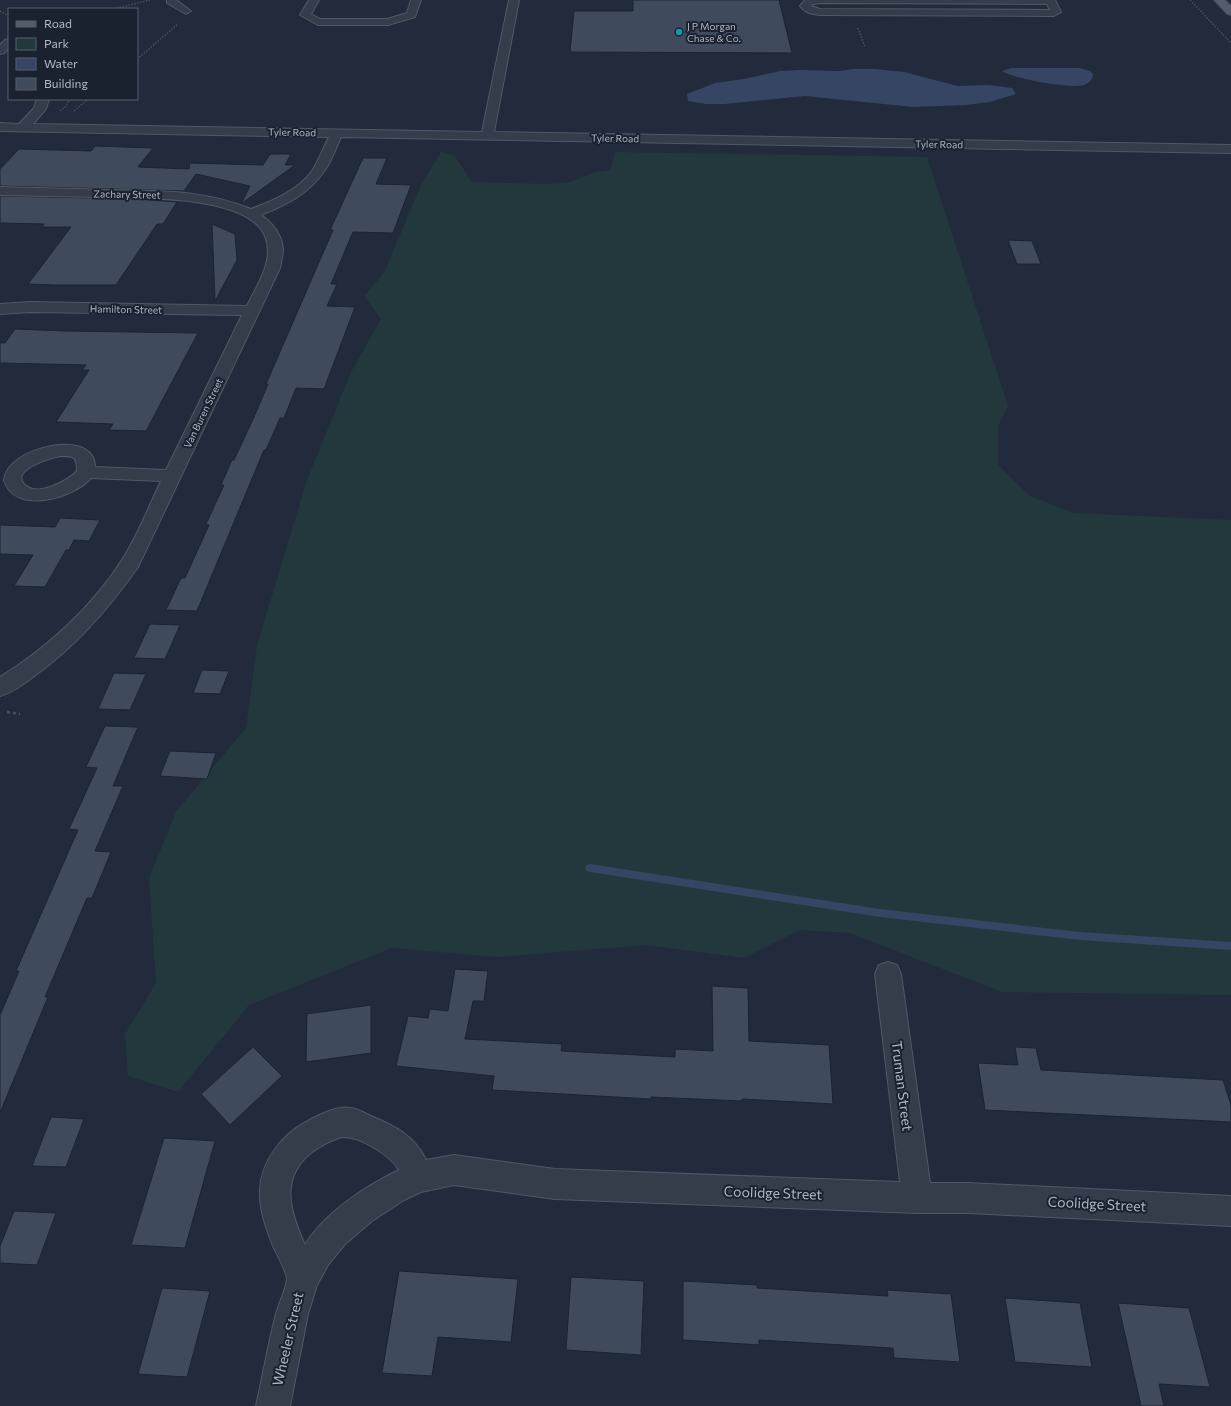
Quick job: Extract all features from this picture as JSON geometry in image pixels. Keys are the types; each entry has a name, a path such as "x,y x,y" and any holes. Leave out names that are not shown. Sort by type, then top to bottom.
{"main road":[{"path":"1219,0 1230,9"}],"street":[{"path":"314,0 305,15 318,22 388,22 411,15 416,0"},
{"path":"487,136 514,0"},
{"path":"858,0 856,5 862,12"},
{"path":"1050,0 1056,8 1056,12 1054,13 815,12 807,9 805,6 808,2 812,1 1050,0"},
{"path":"171,1 186,11"},
{"path":"0,51 8,43"},
{"path":"23,127 40,109 43,100"},
{"name":"Tyler Road","path":"0,126 1231,149"},
{"path":"251,214 285,199 309,182 317,172 337,133"},
{"name":"Zachary Street","path":"0,191 178,195 220,202 251,214"},
{"name":"Van Buren Street","path":"0,688 37,662 76,629 102,602 131,562 273,268 277,250 274,240 269,230 251,214"},
{"name":"Hamilton Street","path":"0,309 30,307 252,311"},
{"path":"86,472 173,476"},
{"name":"Truman Street","path":"888,974 917,1198"},
{"path":"303,1279 276,1207 275,1188 278,1176 288,1156 300,1144 319,1131 337,1124 349,1122 361,1125 405,1153 418,1177"},
{"name":"Coolidge Street","path":"334,1233 361,1210 393,1189 418,1177 454,1170 555,1184 917,1198 968,1198 1231,1211"},
{"name":"Wheeler Street","path":"273,1406 292,1314 303,1279 316,1254 334,1233"}],"path":[{"path":"118,8 150,0"},
{"path":"1190,0 1231,43"},
{"path":"138,58 180,23"},
{"path":"7,712 20,714"}],"green space":[{"path":"441,152 455,156 472,182 549,184 571,182 591,173 610,170 615,152 927,157 1008,406 998,426 998,465 1030,496 1074,513 1231,520 1231,995 1002,992 850,933 800,930 744,958 646,945 498,957 392,948 249,1005 178,1092 128,1076 125,1034 156,983 149,878 176,812 246,728 257,645 307,480 351,372 381,319 364,296 384,273 421,185"}],"water":[{"path":"1011,68 1080,68 1090,71 1093,74 1092,79 1085,85 1067,86 1030,80 1002,71"},
{"path":"874,69 904,72 958,86 988,85 1012,88 1016,94 990,102 966,105 913,107 805,96 725,104 706,104 688,101 687,94 715,83 744,79 780,71 839,71"}],"building":[{"name":"J P Morgan Chase & Co.","path":"633,0 779,0 792,53 570,52 574,11 633,11"},
{"path":"95,146 153,148 138,167 189,169 190,163 263,165 270,154 291,154 285,165 295,165 241,204 250,186 196,174 184,191 0,186 0,169 19,149 91,151"},
{"path":"363,158 387,158 376,184 411,185 393,233 353,232 331,284 337,284 327,306 355,307 324,389 296,388 284,418 280,418 266,450 264,450 197,611 166,610 181,578 185,578 209,525 206,524 224,485 221,485 254,417 268,384 266,384 333,230 330,230"},
{"path":"0,196 136,199 177,202 163,224 157,224 116,285 55,285 28,284 71,227 42,227 44,224 0,223"},
{"path":"212,224 235,234 237,260 215,301"},
{"path":"1008,240 1032,241 1041,264 1017,264"},
{"path":"15,329 198,333 146,431 109,430 113,424 56,422 89,370 82,370 86,365 0,363 0,343 5,343"},
{"path":"60,518 100,520 89,541 74,540 69,550 66,550 45,587 14,586 33,555 0,554 0,525 55,527"},
{"path":"150,624 180,625 165,659 134,658"},
{"path":"202,670 229,671 220,694 193,693"},
{"path":"114,673 146,674 130,710 98,709"},
{"path":"105,726 138,727 113,786 123,786 95,851 111,852 92,898 87,898 45,997 48,997 0,1113 0,1015 19,971 16,971 78,830 69,829 97,768 86,767"},
{"path":"170,751 216,753 207,779 160,776"},
{"path":"455,969 488,971 484,1001 473,1001 465,1039 562,1044 561,1051 675,1057 675,1049 713,1051 712,986 748,988 749,1041 829,1045 833,1104 742,1099 742,1101 651,1097 651,1099 492,1090 494,1076 396,1066 408,1016 428,1018 430,1009 448,1011"},
{"path":"371,1005 371,1053 306,1062 307,1014"},
{"path":"253,1047 282,1076 230,1125 201,1094"},
{"path":"1015,1047 1036,1048 1041,1070 1223,1080 1231,1105 1231,1122 985,1110 978,1063 1018,1065"},
{"path":"51,1117 84,1119 66,1167 32,1166"},
{"path":"164,1138 215,1141 185,1248 131,1245"},
{"path":"14,1211 56,1213 37,1265 0,1263 0,1246"},
{"path":"399,1271 518,1279 511,1342 438,1337 432,1376 382,1373"},
{"path":"571,1277 644,1281 641,1355 566,1350"},
{"path":"683,1281 757,1285 757,1288 888,1296 887,1290 951,1294 960,1362 894,1358 893,1348 759,1340 759,1345 683,1340"},
{"path":"162,1288 210,1291 187,1377 138,1374"},
{"path":"1005,1298 1080,1303 1092,1367 1015,1362"},
{"path":"1118,1303 1189,1308 1210,1387 1159,1384 1164,1406 1141,1406"}],"waterway":[{"path":"590,868 880,913 1080,936 1231,946"}],"place":[{"name":"J P Morgan Chase & Co.","path":"679,32"}]}
